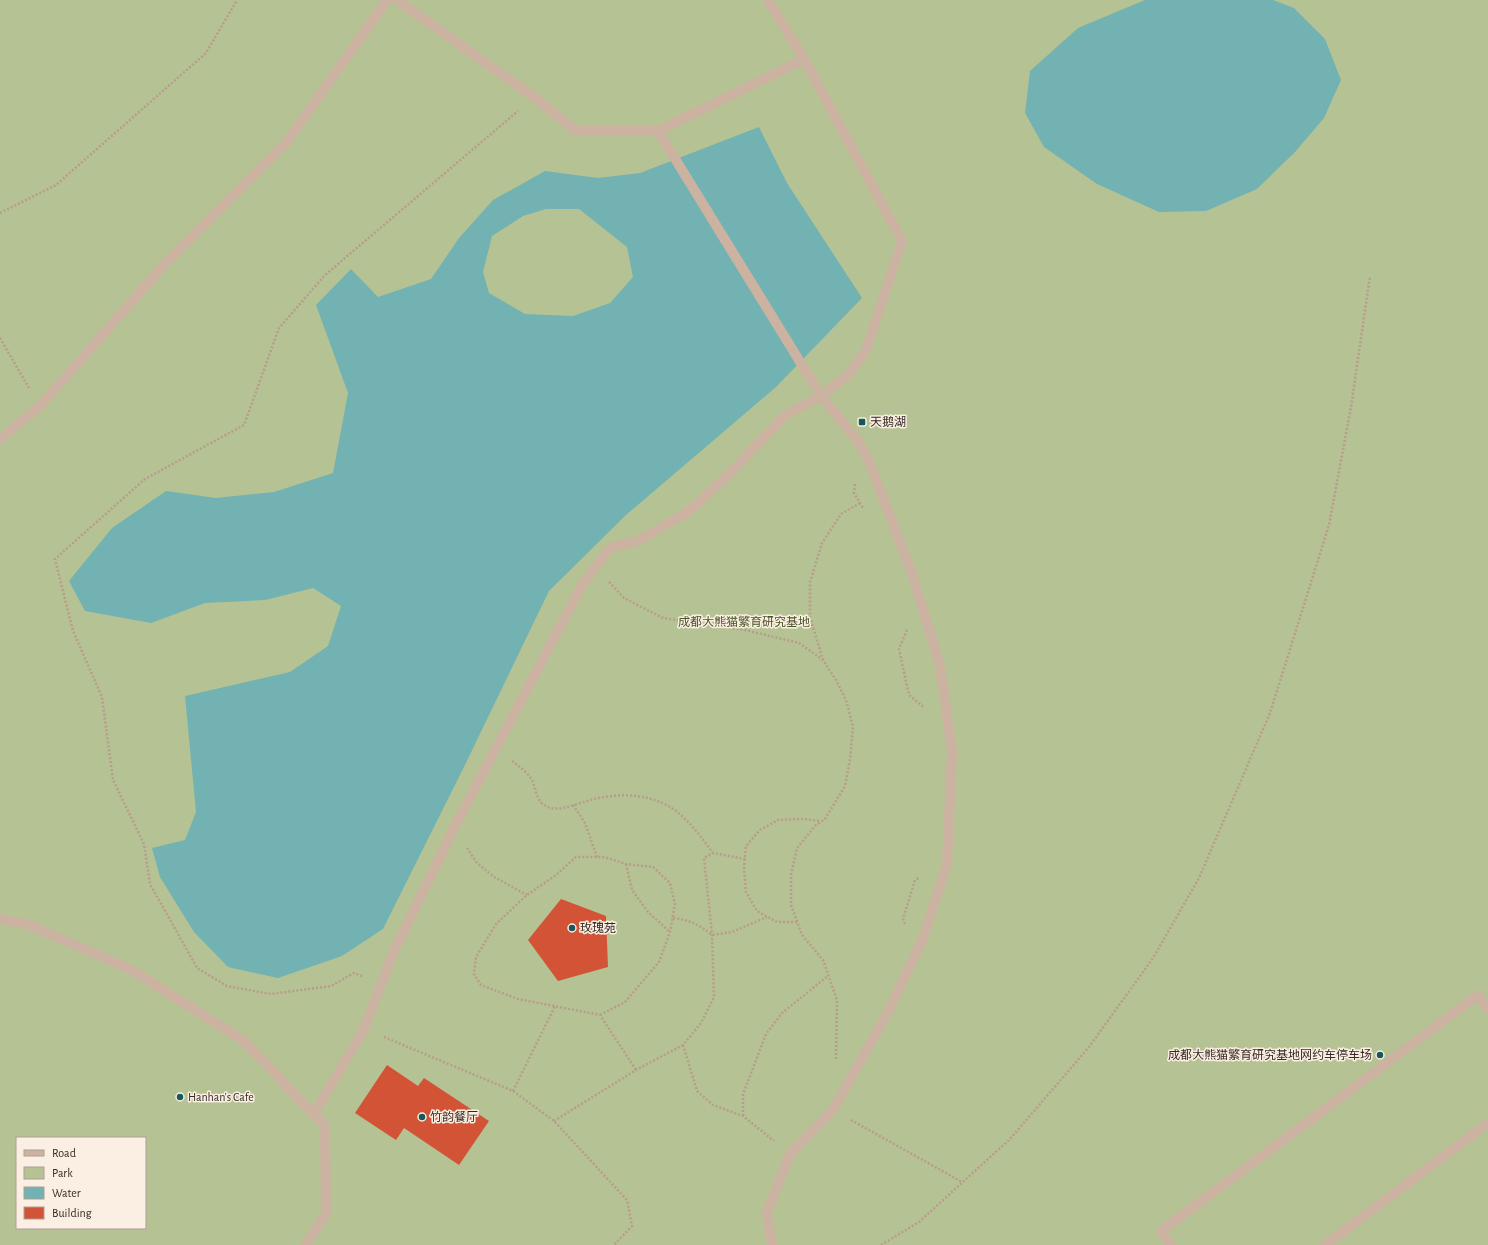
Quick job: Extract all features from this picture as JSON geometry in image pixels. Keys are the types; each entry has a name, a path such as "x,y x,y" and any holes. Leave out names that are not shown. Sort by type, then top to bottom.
{"lane":[{"path":"0,439 40,406 162,266 286,143 386,0"},
{"path":"397,0 534,97 576,131 658,131 804,60"},
{"path":"314,1114 364,1029 393,953 454,828 583,583 611,547 638,541 688,512 728,475 784,415 821,396 848,375 866,350 902,240 804,60 768,0"},
{"path":"658,131 821,396 858,442 869,461 912,574 940,665 952,751 947,864 923,938 889,1010 833,1110 790,1154 767,1212 772,1245"},
{"path":"0,919 27,924 130,968 244,1041 314,1114 325,1126 326,1213 306,1245"},
{"path":"1171,1245 1160,1231 1478,996 1488,1009"},
{"path":"1325,1245 1488,1123"}],"path":[{"path":"0,213 56,185 206,52 237,0"},
{"path":"380,984 354,972 331,986 272,994 227,986 197,968 150,884 144,844 113,780 102,697 73,632 55,559 145,479 244,424 279,328 325,275 534,97"},
{"path":"881,1245 919,1222 1010,1139 1089,1047 1153,958 1199,878 1270,713 1329,525 1351,407 1370,276"},
{"path":"0,338 40,406"},
{"path":"836,1063 837,1000 823,960 802,935 790,905 790,875 797,848 815,826 825,819 845,786 850,760 853,727 846,700 836,680 823,660 810,617 810,582 822,543 841,514 860,503"},
{"path":"594,568 624,598 663,618 745,630 799,643 823,660"},
{"path":"921,600 899,649 909,695 948,726"},
{"path":"496,749 522,769 532,780 538,798 545,806 557,810 597,797 626,794 657,800 683,817 713,853 745,859"},
{"path":"573,805 585,823 597,857"},
{"path":"797,922 777,922 757,911 746,892 744,867 746,846 760,830 778,820 802,819 822,821"},
{"path":"454,828 476,863 494,877 527,895"},
{"path":"554,1121 636,1070 683,1045 701,1023 714,998 712,935 704,858 713,853"},
{"path":"576,857 597,857 604,857 626,864 653,867 670,883 675,904 670,932 659,962 625,1002 600,1015 518,1000 481,985 474,974 476,957 496,924 527,895 556,875 576,857"},
{"path":"626,864 632,890 648,912 670,932"},
{"path":"673,918 688,920 712,935 732,932 767,917"},
{"path":"743,1116 743,1094 766,1034 782,1013 828,976"},
{"path":"513,1091 555,1006"},
{"path":"600,1015 636,1070"},
{"path":"364,1029 513,1091 554,1121 627,1200 632,1226 614,1245"},
{"path":"683,1045 697,1091 713,1105 743,1116 790,1154"},
{"path":"833,1110 962,1182"}],"green space":[{"name":"成都大熊猫繁育研究基地","path":"0,0 1488,0 1488,1245 0,1245"}],"water":[{"path":"1145,0 1273,0 1294,8 1325,39 1341,80 1324,118 1295,152 1257,189 1206,211 1159,212 1097,184 1044,147 1025,113 1030,71 1078,28"},
{"path":"759,127 787,183 862,298 776,387 626,515 549,591 462,771 383,929 342,956 278,978 228,967 194,932 160,877 152,848 185,840 196,812 185,696 290,672 328,646 341,606 313,588 265,600 205,603 151,623 85,611 69,581 112,528 166,491 216,498 274,492 333,473 348,393 316,305 351,269 378,297 431,279 459,238 493,200 545,171 598,178 640,173","holes":["546,209 579,209 627,247 633,277 610,303 573,316 525,314 489,293 483,272 492,236 523,216"]}],"building":[{"name":"玫瑰苑","path":"561,899 606,916 608,967 558,981 528,940"},
{"name":"竹韵餐厅","path":"387,1065 418,1086 424,1078 489,1121 459,1165 404,1128 396,1140 355,1113"}],"place":[{"name":"天鹅湖","path":"862,422"},
{"name":"玫瑰苑","path":"572,928"},
{"name":"成都大熊猫繁育研究基地网约车停车场","path":"1380,1055"},
{"name":"Hanhan's Cafe","path":"180,1097"},
{"name":"竹韵餐厅","path":"422,1117"}]}
